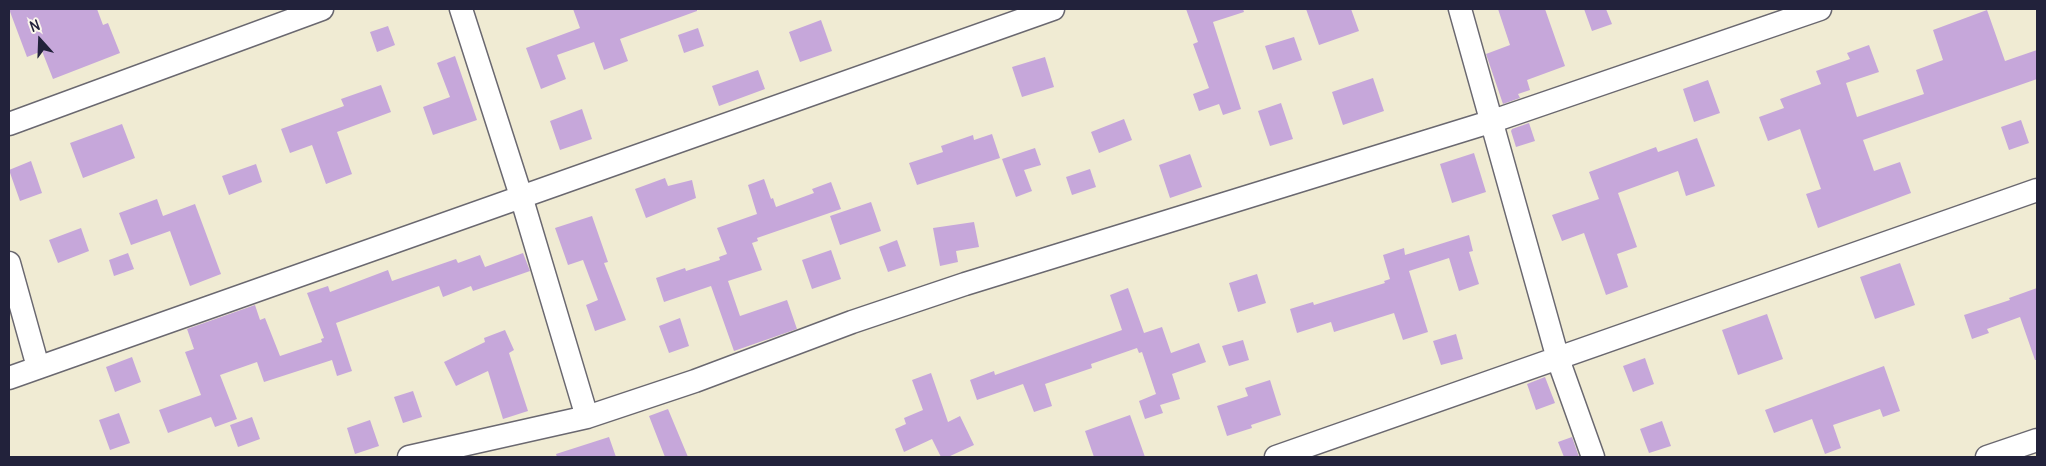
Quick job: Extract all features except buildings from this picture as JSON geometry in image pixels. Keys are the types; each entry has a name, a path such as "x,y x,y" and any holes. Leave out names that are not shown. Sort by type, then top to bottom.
{"street":[{"path":"9,124 322,9"},
{"path":"461,9 521,196 587,418"},
{"path":"9,378 1053,9"},
{"path":"1460,9 1558,359 1593,457"},
{"path":"409,457 587,418 695,381 852,322 965,284 1493,122 1820,9"},
{"path":"1276,457 2037,190"},
{"path":"9,263 38,367"},
{"path":"1987,457 2037,440"}]}
